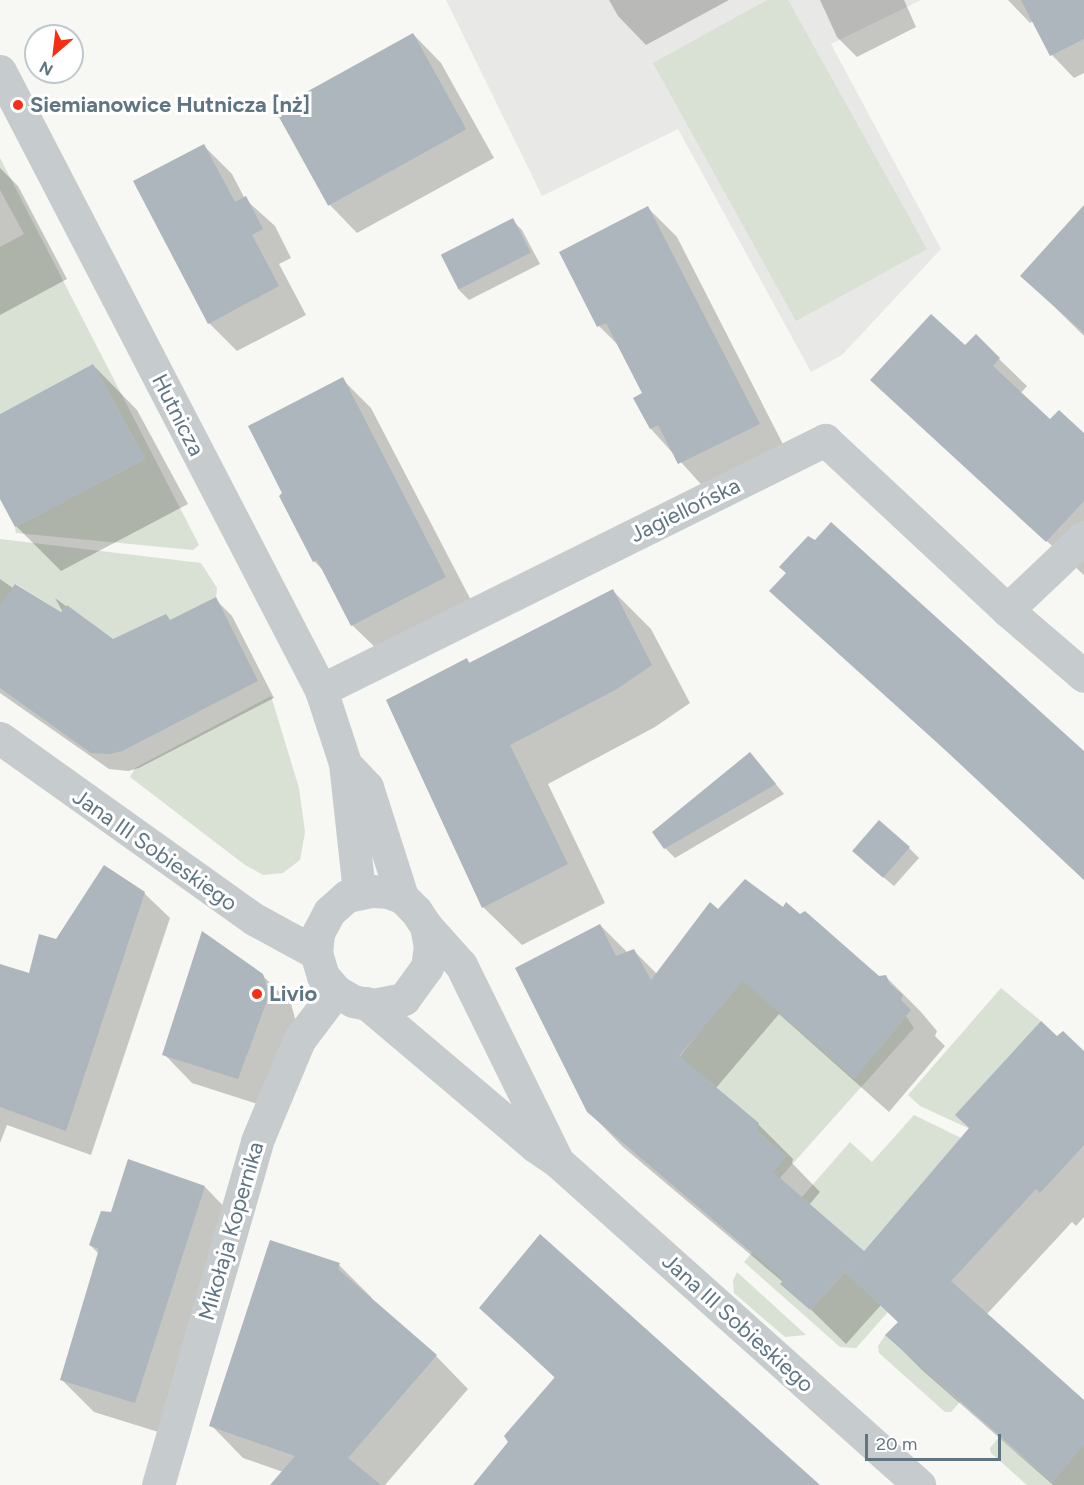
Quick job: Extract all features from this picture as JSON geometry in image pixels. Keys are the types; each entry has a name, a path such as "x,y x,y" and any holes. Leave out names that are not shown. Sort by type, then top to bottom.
{"street":[{"name":"Hutnicza","path":"0,71 321,690 345,763 359,892"},
{"name":"Jagiellońska","path":"321,690 825,440 1007,610 1084,676"},
{"path":"1007,610 1084,537"},
{"name":"Jana III Sobieskiego","path":"0,740 254,919 316,953"},
{"name":"Hutnicza","path":"345,763 367,787 402,897"},
{"path":"359,892 388,892 402,897 417,910 426,926 430,946 427,967 404,999 372,1005 353,1001 336,991 323,976 316,953 318,933 329,912 347,896 359,892"},
{"name":"Jana III Sobieskiego","path":"426,926 460,965 557,1161"},
{"name":"Mikołaja Kopernika","path":"158,1485 256,1141 299,1040 336,991"},
{"name":"Jana III Sobieskiego","path":"366,1003 535,1146 557,1161 919,1485"}],"shaded area":[{"path":"446,0 921,0 831,44 941,249 842,355 811,372 678,129 542,196"},
{"path":"767,0 788,0 927,249 796,321 653,63"},
{"path":"0,158 199,545 193,550 16,533 15,527 145,459 93,364 0,414 0,247 24,234 0,190"},
{"path":"0,539 201,563 217,588 216,597 114,649 88,631 91,623 67,605 61,612 16,584 0,606"},
{"path":"271,696 299,788 305,832 300,860 283,873 263,875 245,865 130,777 135,768"},
{"path":"731,970 854,1078 906,1016 914,1028 779,1179 772,1172 786,1156 757,1131 759,1123 709,1081 675,1063 700,1031"},
{"path":"1001,988 1041,1021 956,1115 970,1129 920,1106 908,1095"},
{"path":"914,1115 961,1138 862,1253 801,1198 850,1142 872,1162"},
{"path":"753,1252 784,1280 781,1284 810,1310 845,1272 888,1312 856,1348 840,1347 744,1262"},
{"path":"737,1272 806,1335 785,1337 734,1293 733,1281"},
{"path":"886,1334 960,1402 951,1412 945,1412 879,1353 878,1346"},
{"path":"999,1437 1052,1482 1084,1444 1084,1485 1027,1485 991,1453 990,1448"}],"building":[{"path":"1021,0 1084,0 1084,39 1050,56"},
{"path":"413,33 466,129 328,206 275,110"},
{"path":"204,144 235,202 246,196 263,229 252,235 279,286 208,324 133,181"},
{"path":"1084,205 1084,333 1020,276"},
{"path":"648,206 760,424 678,464 658,425 650,429 633,398 642,393 606,323 597,327 559,252"},
{"path":"513,218 531,253 459,290 441,255"},
{"path":"931,314 965,345 976,334 1000,358 993,366 1050,419 1059,410 1084,433 1084,501 1046,542 870,380"},
{"path":"93,364 145,459 15,527 0,499 0,414"},
{"path":"343,377 446,577 351,626 317,560 313,562 279,496 282,493 248,426"},
{"path":"831,522 1084,751 1084,880 943,748 769,591 786,573 779,567 808,536 815,540"},
{"path":"15,584 61,612 67,605 113,639 166,614 170,620 216,597 258,681 122,751 110,754 91,753 0,688 0,606"},
{"path":"613,589 652,665 617,689 510,745 568,864 482,908 386,700 467,658 469,663"},
{"path":"750,752 776,784 664,849 652,832"},
{"path":"879,820 910,847 883,878 852,851"},
{"path":"104,865 145,892 66,1131 0,1107 0,964 29,973 39,934 56,939"},
{"path":"745,879 783,907 786,902 800,914 805,911 879,976 886,975 890,984 903,995 901,1000 911,1010 854,1078 743,981 679,1056 759,1123 757,1131 786,1156 773,1172 864,1251 969,1128 955,1115 1041,1021 1057,1036 1063,1031 1084,1051 1084,1145 1040,1193 1036,1189 951,1281 1084,1400 1084,1444 1052,1482 885,1335 898,1322 845,1272 862,1253 810,1310 780,1284 784,1280 587,1112 515,968 600,924 616,956 634,949 651,980 710,902 718,909"},
{"path":"202,931 263,974 269,995 238,1079 162,1055"},
{"path":"128,1159 205,1186 135,1403 60,1380 99,1249 89,1245 101,1211 111,1212"},
{"path":"540,1234 820,1485 473,1485 508,1442 504,1436 555,1377 479,1308"},
{"path":"270,1240 340,1263 338,1269 437,1355 348,1458 381,1485 270,1485 295,1456 209,1426"}],"place":[{"name":"Siemianowice Hutnicza [nż]","path":"18,105"},
{"name":"Livio","path":"257,994"}]}
